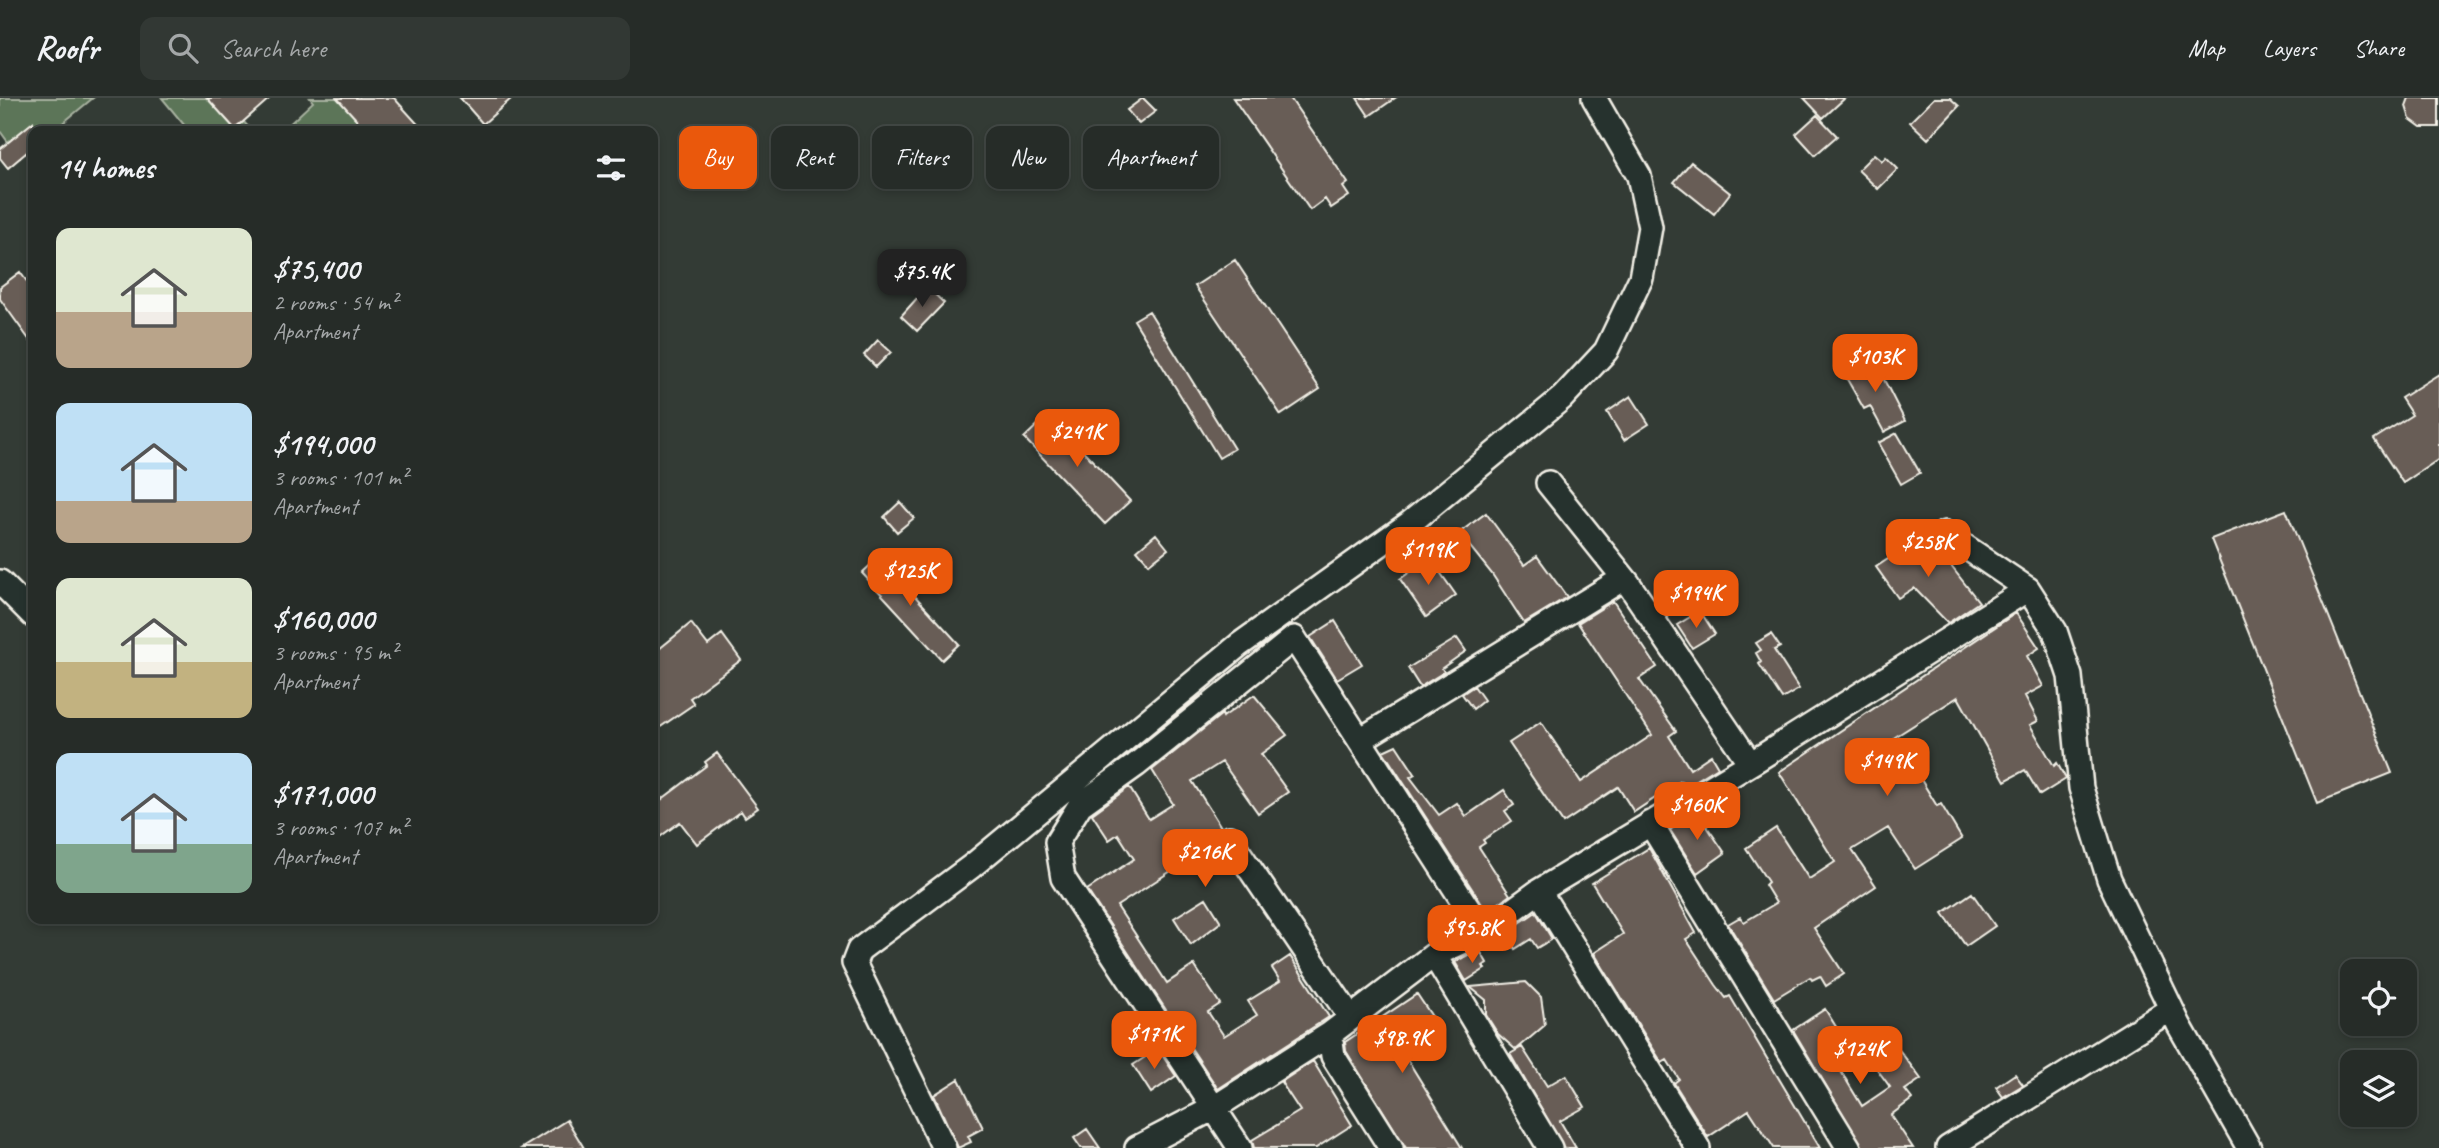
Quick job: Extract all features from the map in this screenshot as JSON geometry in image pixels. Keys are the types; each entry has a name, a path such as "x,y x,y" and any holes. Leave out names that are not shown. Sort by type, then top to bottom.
{"street":[{"path":"944,1148 854,963 859,950 972,866 1239,645 1410,523 1562,398 1606,351 1641,278 1650,227 1639,176 1594,98"},
{"path":"1548,483 1624,578 1750,763"},
{"path":"1945,533 2028,589 2055,631 2070,677 2081,788 2109,879 2171,1009 2249,1148"},
{"path":"1360,740 1624,578"},
{"path":"0,582 28,610"},
{"path":"1137,1148 1214,1108 1330,1034 1434,955 1483,932 1539,891 2028,589"},
{"path":"1240,1148 1063,878 1056,842 1080,805 1136,765 1294,638 1483,932"},
{"path":"1650,823 1849,1148"},
{"path":"1229,838 1351,1018"},
{"path":"1539,891 1698,1148"},
{"path":"1434,955 1550,1148"},
{"path":"1948,1148 2171,1009"},
{"path":"1330,1034 1333,1056 1391,1148"}],"green space":[{"path":"0,98 93,98 59,126 37,126 33,122 8,142 0,131"},
{"path":"162,98 207,98 232,126 185,126"},
{"path":"310,98 337,98 362,126 287,126 313,102"}],"building":[{"path":"207,98 270,98 238,126 232,126"},
{"path":"337,98 394,98 419,126 362,126"},
{"path":"460,98 512,98 483,124"},
{"path":"1143,98 1156,111 1139,124 1127,110"},
{"path":"1233,98 1290,98 1348,183 1343,187 1349,196 1331,208 1325,199 1310,210"},
{"path":"1357,98 1395,98 1369,116"},
{"path":"1804,98 1845,98 1823,118"},
{"path":"1934,98 1950,98 1959,106 1928,139 1910,122"},
{"path":"2409,98 2439,98 2439,127 2421,127 2410,119 2406,106"},
{"path":"1817,115 1837,136 1815,155 1796,134"},
{"path":"28,126 28,151 8,168 0,158 0,149"},
{"path":"1874,154 1882,161 1886,157 1898,169 1878,189 1858,170"},
{"path":"1691,162 1730,193 1714,214 1674,182"},
{"path":"1235,260 1320,389 1281,415 1195,286"},
{"path":"20,272 28,283 28,338 0,299 0,287"},
{"path":"927,287 944,303 917,331 901,316"},
{"path":"1149,311 1234,449 1219,458 1134,320"},
{"path":"878,340 891,352 876,367 864,355"},
{"path":"1873,358 1905,421 1884,432 1870,406 1864,409 1844,374"},
{"path":"2439,374 2439,459 2403,483 2374,439 2412,415 2401,398"},
{"path":"1631,396 1649,424 1624,440 1607,412"},
{"path":"1049,414 1130,501 1105,524 1024,438"},
{"path":"1897,433 1920,473 1901,484 1878,443"},
{"path":"900,502 914,518 897,532 884,517"},
{"path":"2286,510 2392,773 2317,803 2211,539"},
{"path":"1486,513 1524,565 1537,556 1567,597 1524,623 1492,574 1459,533"},
{"path":"1156,534 1168,549 1149,564 1137,550"},
{"path":"1926,534 1979,602 1948,623 1914,588 1898,598 1876,567"},
{"path":"879,557 959,644 942,660 862,573"},
{"path":"1430,558 1456,595 1426,617 1400,579"},
{"path":"1613,601 1657,667 1639,679 1676,731 1669,736 1690,769 1711,755 1718,767 1685,787 1681,781 1634,812 1618,787 1563,823 1509,743 1541,722 1581,782 1652,735 1578,623"},
{"path":"1700,611 1715,634 1692,648 1677,625"},
{"path":"2016,613 2039,648 2027,656 2043,686 2025,696 2038,721 2030,725 2054,766 2057,763 2066,779 2040,795 2025,770 2005,781 1958,697 1895,737 1937,806 1941,804 1962,839 1915,869 1888,828 1852,850 1876,886 1814,928 1844,974 1826,986 1820,976 1812,980 1810,977 1774,999 1728,924 1740,917 1744,922 1776,903 1765,885 1768,882 1746,848 1776,828 1809,879 1835,862 1779,772"},
{"path":"1335,621 1362,664 1337,679 1310,637"},
{"path":"691,623 708,645 722,634 741,660 690,698 694,704 658,729 658,650"},
{"path":"1771,634 1780,647 1774,650 1799,689 1782,699 1759,664 1761,662 1756,653 1761,650 1756,643"},
{"path":"1457,638 1466,651 1442,668 1444,672 1420,687 1408,668"},
{"path":"1474,686 1484,700 1473,709 1462,694"},
{"path":"1254,695 1287,735 1261,754 1288,792 1258,813 1222,762 1192,781 1221,827 1216,833 1216,842 1117,906 1167,983 1194,965 1220,1004 1208,1012 1224,1036 1257,1015 1248,1001 1280,981 1272,968 1290,956 1329,1017 1218,1089 1087,890 1134,859 1118,834 1109,840 1092,814 1129,787 1149,819 1173,804 1152,770 1222,714 1223,717"},
{"path":"1396,745 1415,774 1410,777 1439,815 1457,803 1466,816 1504,790 1514,805 1505,811 1512,821 1483,840 1485,843 1479,847 1510,895 1487,912 1383,751"},
{"path":"717,753 758,808 745,817 741,811 697,844 680,822 658,838 658,802 707,765 705,762"},
{"path":"1697,812 1725,853 1697,873 1670,830"},
{"path":"1649,848 1696,933 1686,939 1726,998 1730,996 1820,1148 1774,1148 1749,1110 1708,1137 1674,1083 1679,1079 1667,1060 1662,1063 1594,953 1623,934 1592,883"},
{"path":"1972,893 1995,926 1966,946 1943,913"},
{"path":"1206,898 1221,922 1191,945 1174,918"},
{"path":"1536,912 1552,939 1537,948 1531,939 1515,949 1505,933"},
{"path":"1479,949 1487,963 1483,966 1485,969 1466,981 1455,962"},
{"path":"1526,982 1541,997 1545,1025 1516,1050 1498,1034 1486,1015 1486,1000 1470,987"},
{"path":"1417,994 1441,1030 1404,1054 1462,1148 1406,1148 1346,1051 1345,1042"},
{"path":"1825,1009 1843,1038 1832,1045 1837,1051 1831,1055 1862,1106 1890,1087 1877,1069 1900,1051 1921,1079 1905,1090 1912,1099 1891,1115 1913,1148 1863,1148 1793,1030"},
{"path":"1522,1047 1547,1086 1566,1075 1585,1107 1560,1121 1576,1148 1564,1148 1510,1054"},
{"path":"1158,1049 1176,1076 1151,1093 1133,1065"},
{"path":"1313,1061 1352,1125 1316,1148 1254,1148 1252,1140 1300,1111 1281,1082"},
{"path":"2015,1074 2023,1085 2003,1097 1996,1087"},
{"path":"959,1079 983,1128 968,1136 971,1142 958,1148 934,1095"},
{"path":"567,1120 584,1148 522,1148"},
{"path":"1087,1129 1100,1148 1081,1148 1074,1138"}]}
